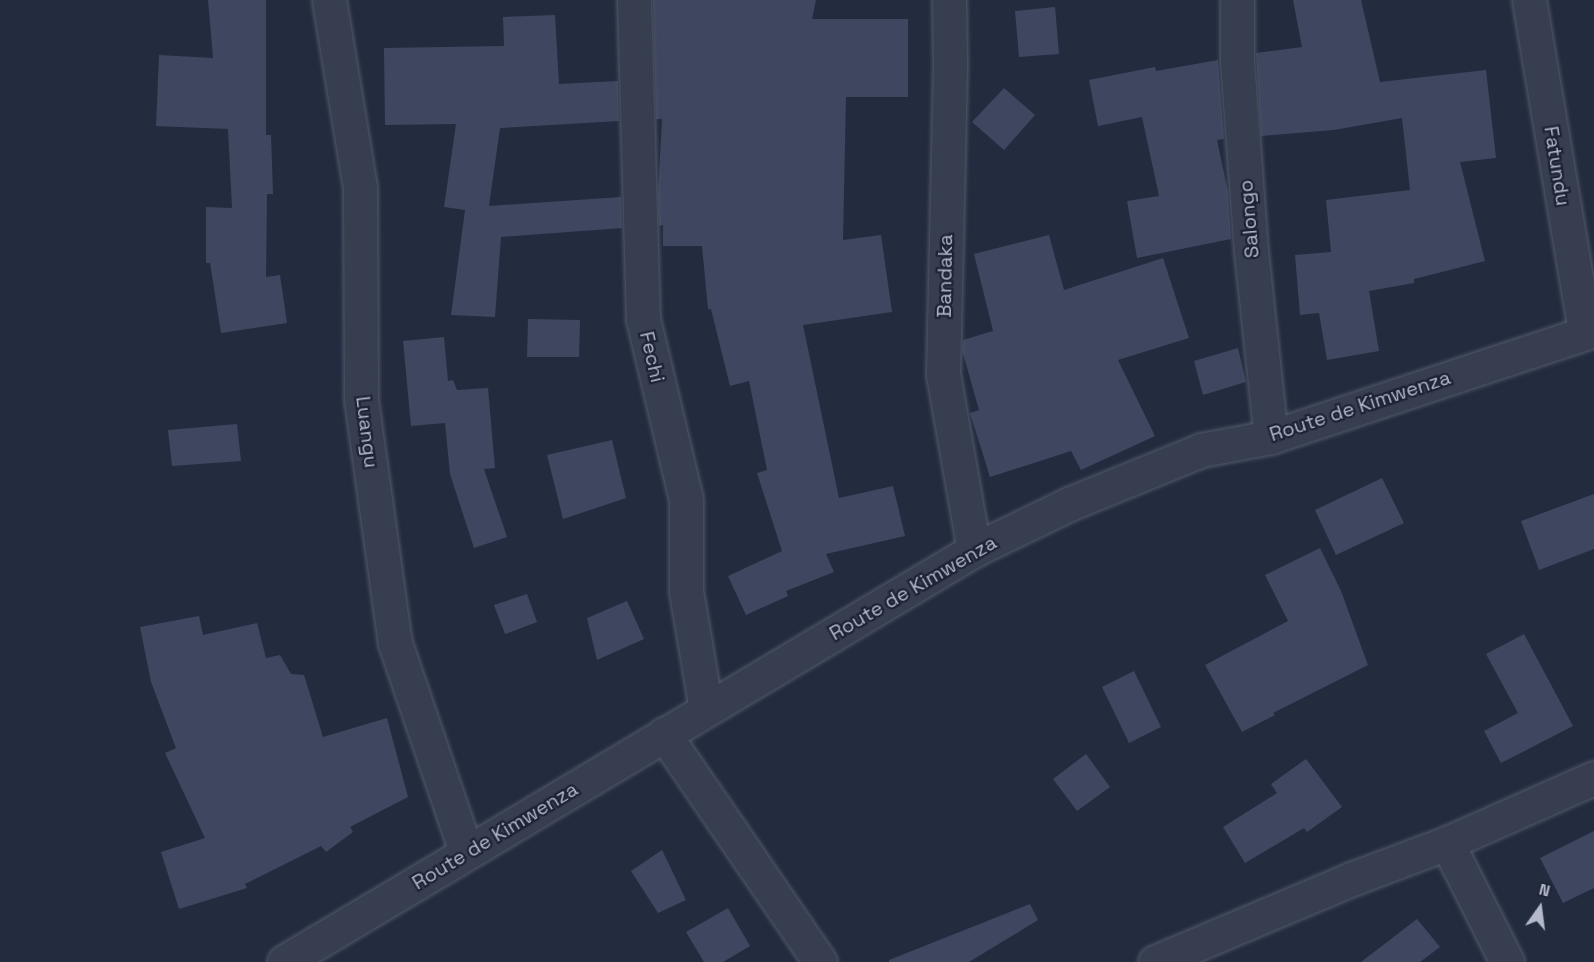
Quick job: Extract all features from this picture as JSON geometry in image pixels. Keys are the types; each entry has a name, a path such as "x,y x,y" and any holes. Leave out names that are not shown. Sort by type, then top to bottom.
{"street":[{"name":"Luangu","path":"329,0 360,188 362,399 395,643 466,852"},
{"name":"Fechi","path":"634,0 643,319 686,500 686,591 706,709"},
{"name":"Bandaka","path":"949,0 950,66 943,374 974,550"},
{"name":"Salongo","path":"1237,0 1237,61 1251,251 1271,437"},
{"name":"Fatundu","path":"1529,0 1589,331"},
{"name":"Route de Kimwenza","path":"284,962 974,550 1069,504 1201,450 1271,437 1589,331"},
{"path":"664,734 820,962"},
{"path":"1155,962 1354,878 1447,843 1594,778"},
{"path":"1447,843 1507,962"}],"building":[{"path":"208,0 266,0 266,135 271,135 273,194 267,194 266,277 280,275 287,323 221,333 210,263 206,263 206,207 232,208 228,129 156,126 159,55 213,58"},
{"path":"653,0 816,0 812,19 908,19 908,97 846,97 843,240 881,235 892,312 803,325 839,498 893,486 905,536 826,554 834,572 786,591 788,596 746,615 728,576 782,551 757,473 767,470 749,381 730,386 711,309 708,309 702,246 663,246 663,225 659,226 658,195 662,119 656,119"},
{"path":"1293,0 1361,0 1380,82 1486,70 1496,158 1460,162 1485,261 1414,279 1414,283 1369,291 1379,351 1327,360 1319,313 1300,315 1295,255 1331,252 1326,200 1410,190 1402,118 1334,130 1261,136 1256,53 1302,47"},
{"path":"1055,7 1059,54 1019,57 1015,11"},
{"path":"555,15 559,84 618,81 619,121 500,128 489,206 621,197 622,228 501,237 495,317 451,315 465,210 444,207 456,124 385,125 384,48 504,46 503,17"},
{"path":"1218,60 1224,139 1217,140 1228,192 1231,239 1137,258 1127,201 1159,196 1142,117 1098,126 1089,80 1155,67 1156,71"},
{"path":"1004,88 1035,115 1004,150 972,122"},
{"path":"1049,235 1064,290 1163,258 1189,338 1118,360 1155,436 1081,470 1071,451 990,477 970,413 979,410 962,350 963,340 993,331 974,254"},
{"path":"528,319 580,320 579,357 527,357"},
{"path":"444,337 448,381 453,380 457,390 488,388 495,468 484,469 507,537 474,548 450,474 445,423 411,426 403,341"},
{"path":"1238,348 1246,382 1203,395 1194,361"},
{"path":"237,424 241,461 172,466 168,430"},
{"path":"612,440 626,498 563,519 547,455"},
{"path":"1382,478 1404,523 1336,555 1315,510"},
{"path":"1594,494 1594,549 1539,570 1521,521"},
{"path":"1320,548 1341,591 1368,665 1273,713 1275,715 1242,732 1205,665 1288,621 1265,575"},
{"path":"527,594 537,622 505,634 494,605"},
{"path":"627,601 644,639 597,660 587,618"},
{"path":"199,616 203,635 257,623 266,658 280,655 291,674 304,675 323,737 387,718 408,797 350,827 353,832 326,852 321,846 245,884 247,888 179,909 161,852 205,838 165,753 176,748 151,682 140,627"},
{"path":"1524,634 1573,726 1501,763 1484,731 1518,713 1486,654"},
{"path":"1134,671 1161,727 1129,743 1102,687"},
{"path":"1086,754 1110,787 1077,811 1053,779"},
{"path":"1306,759 1342,807 1307,832 1304,828 1245,863 1223,827 1277,793 1271,784"},
{"path":"1594,831 1594,888 1563,903 1540,858"},
{"path":"662,850 686,900 658,913 631,871"},
{"path":"1030,904 1038,920 969,962 889,962 889,960"},
{"path":"728,908 750,946 723,962 704,962 686,932"},
{"path":"1417,919 1440,947 1420,962 1361,962"}]}
